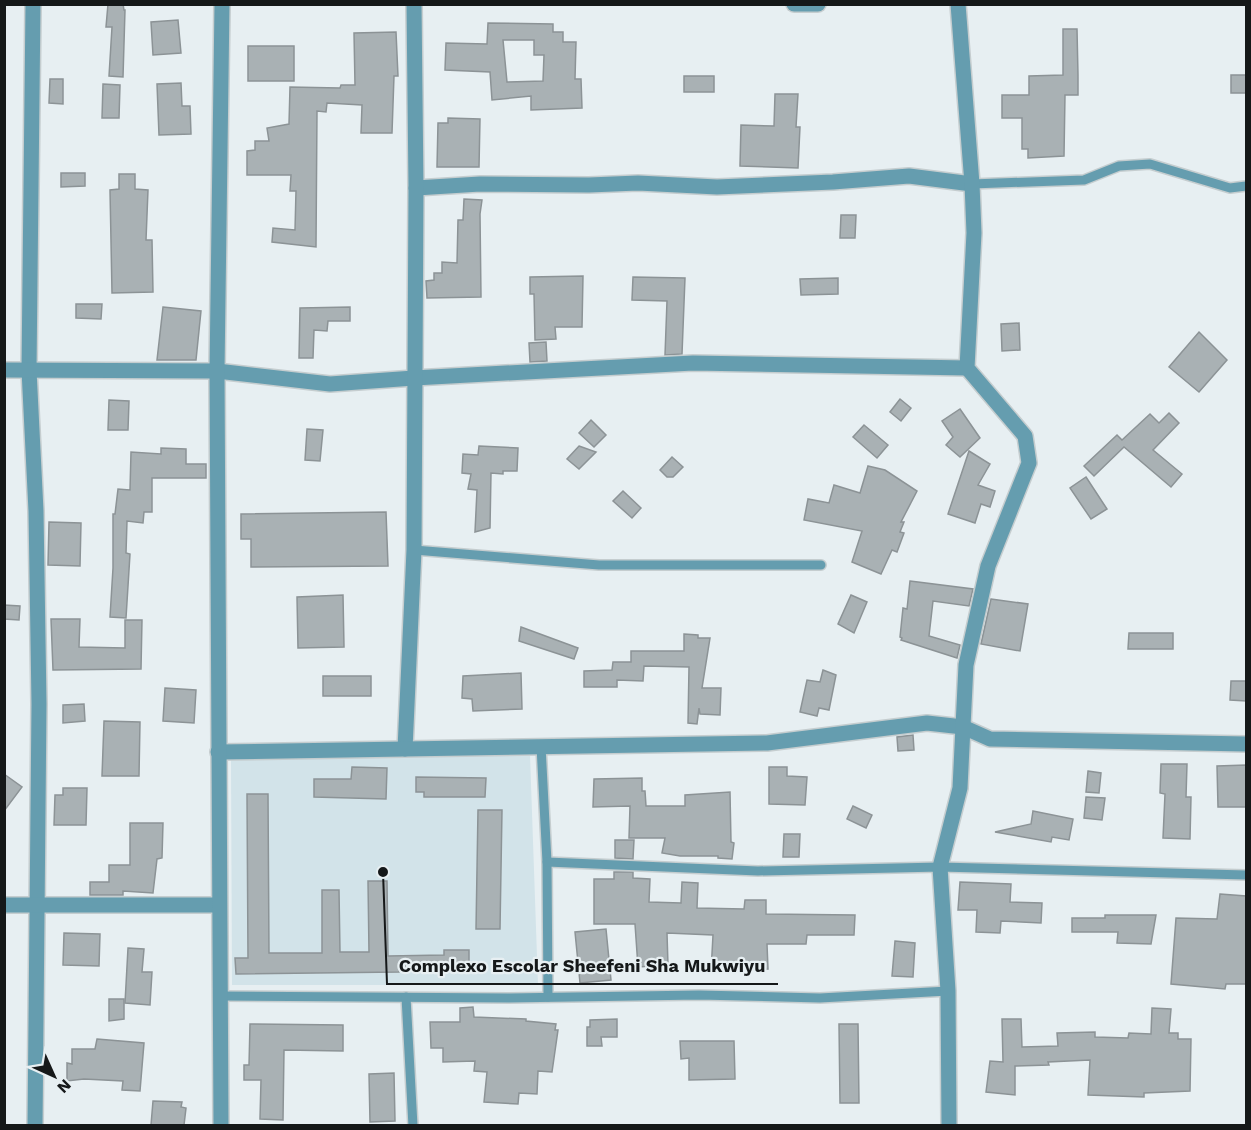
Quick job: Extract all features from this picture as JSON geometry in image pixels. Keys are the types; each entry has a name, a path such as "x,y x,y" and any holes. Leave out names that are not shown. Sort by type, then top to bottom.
{"street":[{"path":"33,4 29,370 36,511 39,704 35,1125"},
{"path":"221,1125 217,371 222,4"},
{"path":"405,749 414,550 416,188 414,4"},
{"path":"794,4 818,4"},
{"path":"949,1125 948,991 940,867 960,788 966,665 988,566 1029,463 1025,436 967,368 974,233 958,4"},
{"path":"416,188 480,184 638,183 717,187 909,176 972,184"},
{"path":"4,370 217,371 330,384 693,363 967,368"},
{"path":"218,752 767,743 927,723 963,728 990,739 1246,744"},
{"path":"4,905 37,903 219,905"}],"lane":[{"path":"972,184 1084,180 1119,166 1150,164 1230,188 1246,186"},
{"path":"414,550 599,565 821,565"},
{"path":"541,747 547,862 548,997"},
{"path":"547,862 758,871 940,867 1246,875"},
{"path":"220,996 699,995 820,998 948,991"},
{"path":"406,997 412,1125"}],"shaded area":[{"path":"530,755 538,985 232,985 231,759"}],"building":[{"path":"108,4 123,4 125,10 123,77 109,76 112,27 106,27"},
{"path":"178,20 181,53 153,55 151,22"},
{"path":"488,23 553,24 553,32 563,32 563,42 576,42 575,79 581,79 582,108 531,110 531,96 492,100 490,72 445,70 446,43 487,44","holes":["503,40 534,40 534,55 544,55 543,81 507,82"]},
{"path":"1063,29 1077,29 1078,75 1078,95 1065,95 1064,156 1028,158 1028,149 1022,149 1022,118 1002,118 1002,95 1029,95 1029,76 1063,75"},
{"path":"396,32 398,76 394,76 392,133 361,133 362,105 327,103 326,112 317,111 316,247 272,242 273,228 295,230 296,191 290,191 291,175 247,175 247,151 255,150 255,141 269,141 267,128 289,124 290,87 340,88 341,85 355,85 354,33"},
{"path":"248,46 294,46 294,81 248,81"},
{"path":"1231,75 1246,75 1246,93 1231,93"},
{"path":"684,76 714,76 714,92 684,92"},
{"path":"50,79 63,79 63,104 49,103"},
{"path":"181,83 182,106 190,106 191,134 159,135 157,84"},
{"path":"103,84 120,85 119,118 102,118"},
{"path":"775,94 798,94 796,127 800,127 798,168 740,166 741,125 774,126"},
{"path":"448,118 480,119 479,167 437,167 438,123 448,123"},
{"path":"61,173 85,173 85,186 61,187"},
{"path":"119,174 135,174 135,189 148,190 146,240 152,240 153,292 112,293 110,190 119,189"},
{"path":"464,199 482,200 480,214 481,297 427,298 426,281 434,280 434,273 442,273 442,262 457,263 458,220 463,220"},
{"path":"841,215 856,215 855,238 840,238"},
{"path":"583,276 582,327 555,327 556,339 535,340 534,294 530,294 530,277"},
{"path":"633,277 685,278 682,354 665,355 667,301 632,300"},
{"path":"838,278 838,294 801,295 800,279"},
{"path":"76,304 102,304 101,319 76,318"},
{"path":"163,307 201,311 196,360 157,360"},
{"path":"350,307 350,321 328,321 327,331 314,330 313,358 299,358 300,308"},
{"path":"1019,323 1020,350 1002,351 1001,324"},
{"path":"1199,332 1227,360 1199,392 1169,367"},
{"path":"546,342 547,361 530,362 529,343"},
{"path":"900,399 911,408 901,421 890,412"},
{"path":"109,400 129,401 128,430 108,430"},
{"path":"960,409 980,438 960,457 946,445 953,437 942,421"},
{"path":"1169,413 1179,423 1153,450 1182,474 1171,487 1124,447 1094,476 1084,466 1117,435 1122,440 1150,414 1159,423"},
{"path":"591,420 606,435 594,447 579,433"},
{"path":"864,425 888,445 877,458 853,437"},
{"path":"307,429 323,430 320,461 305,460"},
{"path":"479,446 518,448 517,471 503,471 503,474 491,473 490,528 475,532 477,490 468,489 471,474 462,473 463,454 478,455"},
{"path":"579,446 596,452 579,469 567,459"},
{"path":"161,448 186,449 186,464 206,464 206,478 152,478 152,512 144,512 143,523 127,521 126,553 130,554 126,618 110,617 113,514 115,514 118,489 130,490 131,452 161,454"},
{"path":"969,451 990,464 978,485 995,491 990,507 981,504 975,523 948,514"},
{"path":"672,457 683,467 673,477 667,477 660,470"},
{"path":"868,466 885,470 917,491 901,522 904,522 900,532 904,533 897,552 892,550 881,574 852,562 862,531 804,520 808,499 829,503 834,485 860,493"},
{"path":"1086,477 1107,509 1091,519 1070,488"},
{"path":"623,491 641,508 632,518 613,501"},
{"path":"386,512 388,566 251,567 251,539 241,539 241,514"},
{"path":"49,522 81,523 80,566 48,565"},
{"path":"910,581 973,589 969,606 933,601 929,636 960,645 957,658 901,640 903,608 907,609"},
{"path":"343,595 344,647 298,648 297,597"},
{"path":"851,595 867,602 854,633 838,624"},
{"path":"991,599 1028,604 1020,651 981,644"},
{"path":"4,605 20,606 19,620 4,619"},
{"path":"51,619 80,619 79,647 125,648 125,620 142,620 141,669 53,670"},
{"path":"521,627 578,648 574,659 519,641"},
{"path":"1129,633 1173,633 1173,649 1128,649"},
{"path":"684,634 698,635 698,638 710,638 702,688 721,688 720,715 700,714 699,708 697,724 688,723 689,667 644,666 643,681 617,680 617,687 584,687 584,671 612,670 613,662 631,662 631,651 684,651"},
{"path":"823,670 836,675 829,710 819,708 817,716 800,712 807,680 820,682"},
{"path":"521,673 522,709 473,711 472,699 462,698 463,676"},
{"path":"323,676 371,676 371,696 323,696"},
{"path":"1231,681 1246,681 1246,701 1230,700"},
{"path":"165,688 196,690 194,723 163,721"},
{"path":"84,704 85,721 63,723 63,705"},
{"path":"104,721 140,722 139,776 102,776"},
{"path":"913,735 914,750 898,751 897,737"},
{"path":"1161,764 1187,764 1186,797 1191,797 1190,839 1163,838 1165,794 1160,793"},
{"path":"1246,765 1246,807 1218,807 1217,766"},
{"path":"352,767 387,768 386,799 314,797 314,779 351,779"},
{"path":"769,767 787,767 787,776 807,777 805,805 769,804"},
{"path":"1088,771 1101,773 1099,793 1086,792"},
{"path":"4,774 22,787 4,811"},
{"path":"416,777 486,778 485,797 424,797 424,792 416,792"},
{"path":"642,778 642,791 645,791 646,806 685,806 685,795 730,792 731,842 734,843 732,859 662,853 665,838 629,838 630,806 593,807 594,779"},
{"path":"63,788 87,788 86,825 54,825 55,795 63,795"},
{"path":"247,794 268,794 269,953 322,953 322,890 339,890 340,952 369,952 368,881 387,881 388,956 444,955 444,950 469,950 469,968 399,969 399,972 236,974 235,958 248,958"},
{"path":"1086,797 1105,798 1102,820 1084,818"},
{"path":"853,806 872,815 866,828 847,819"},
{"path":"478,810 502,810 500,929 476,929"},
{"path":"1033,811 1073,819 1069,840 1052,837 1051,842 995,832 1031,824"},
{"path":"130,823 163,823 162,858 157,859 153,893 123,891 123,895 90,895 90,882 109,882 109,865 130,865"},
{"path":"784,834 800,834 799,857 783,857"},
{"path":"615,840 634,840 633,859 615,858"},
{"path":"614,872 633,872 633,878 650,879 649,902 681,903 682,882 698,883 697,908 744,909 745,900 766,900 766,914 855,915 854,935 807,935 806,944 767,944 768,969 711,972 713,935 667,933 668,965 638,967 635,924 594,924 594,879 614,879"},
{"path":"960,882 1011,884 1010,902 1042,903 1041,923 1001,921 1000,933 976,932 977,910 958,910"},
{"path":"1220,894 1246,896 1246,984 1226,984 1225,989 1171,984 1176,918 1217,919"},
{"path":"1105,915 1156,915 1151,944 1117,943 1118,932 1072,932 1072,918 1105,918"},
{"path":"606,929 611,980 580,983 575,932"},
{"path":"64,933 100,934 99,966 63,965"},
{"path":"895,941 915,943 913,977 892,976"},
{"path":"128,948 144,949 142,972 152,972 150,1005 125,1003"},
{"path":"109,999 124,999 124,1019 109,1021"},
{"path":"473,1007 474,1017 526,1019 526,1021 556,1024 555,1030 558,1030 552,1072 538,1071 537,1094 519,1093 518,1104 484,1102 487,1072 474,1071 475,1061 443,1062 443,1048 431,1048 430,1022 460,1022 460,1008"},
{"path":"1152,1008 1171,1009 1169,1033 1178,1033 1178,1039 1191,1039 1190,1091 1144,1093 1144,1097 1088,1095 1090,1060 1015,1066 1015,1095 986,1092 990,1061 1003,1062 1002,1019 1021,1019 1022,1047 1058,1046 1057,1033 1095,1032 1095,1037 1128,1038 1129,1033 1151,1034"},
{"path":"617,1019 617,1037 601,1037 602,1046 587,1046 587,1027 590,1027 590,1020"},
{"path":"250,1024 343,1025 343,1051 284,1050 283,1120 260,1119 261,1080 244,1080 244,1065 249,1065"},
{"path":"839,1024 858,1024 859,1103 840,1103"},
{"path":"97,1039 144,1043 140,1091 122,1090 123,1081 84,1079 67,1081 67,1063 72,1064 72,1049 95,1049"},
{"path":"680,1041 734,1041 735,1079 689,1080 689,1058 681,1059"},
{"path":"394,1073 395,1121 370,1122 369,1074"},
{"path":"153,1101 182,1102 181,1107 186,1108 184,1125 151,1125"}],"place":[{"name":"Complexo Escolar Sheefeni Sha Mukwiyu","path":"383,872"}]}
